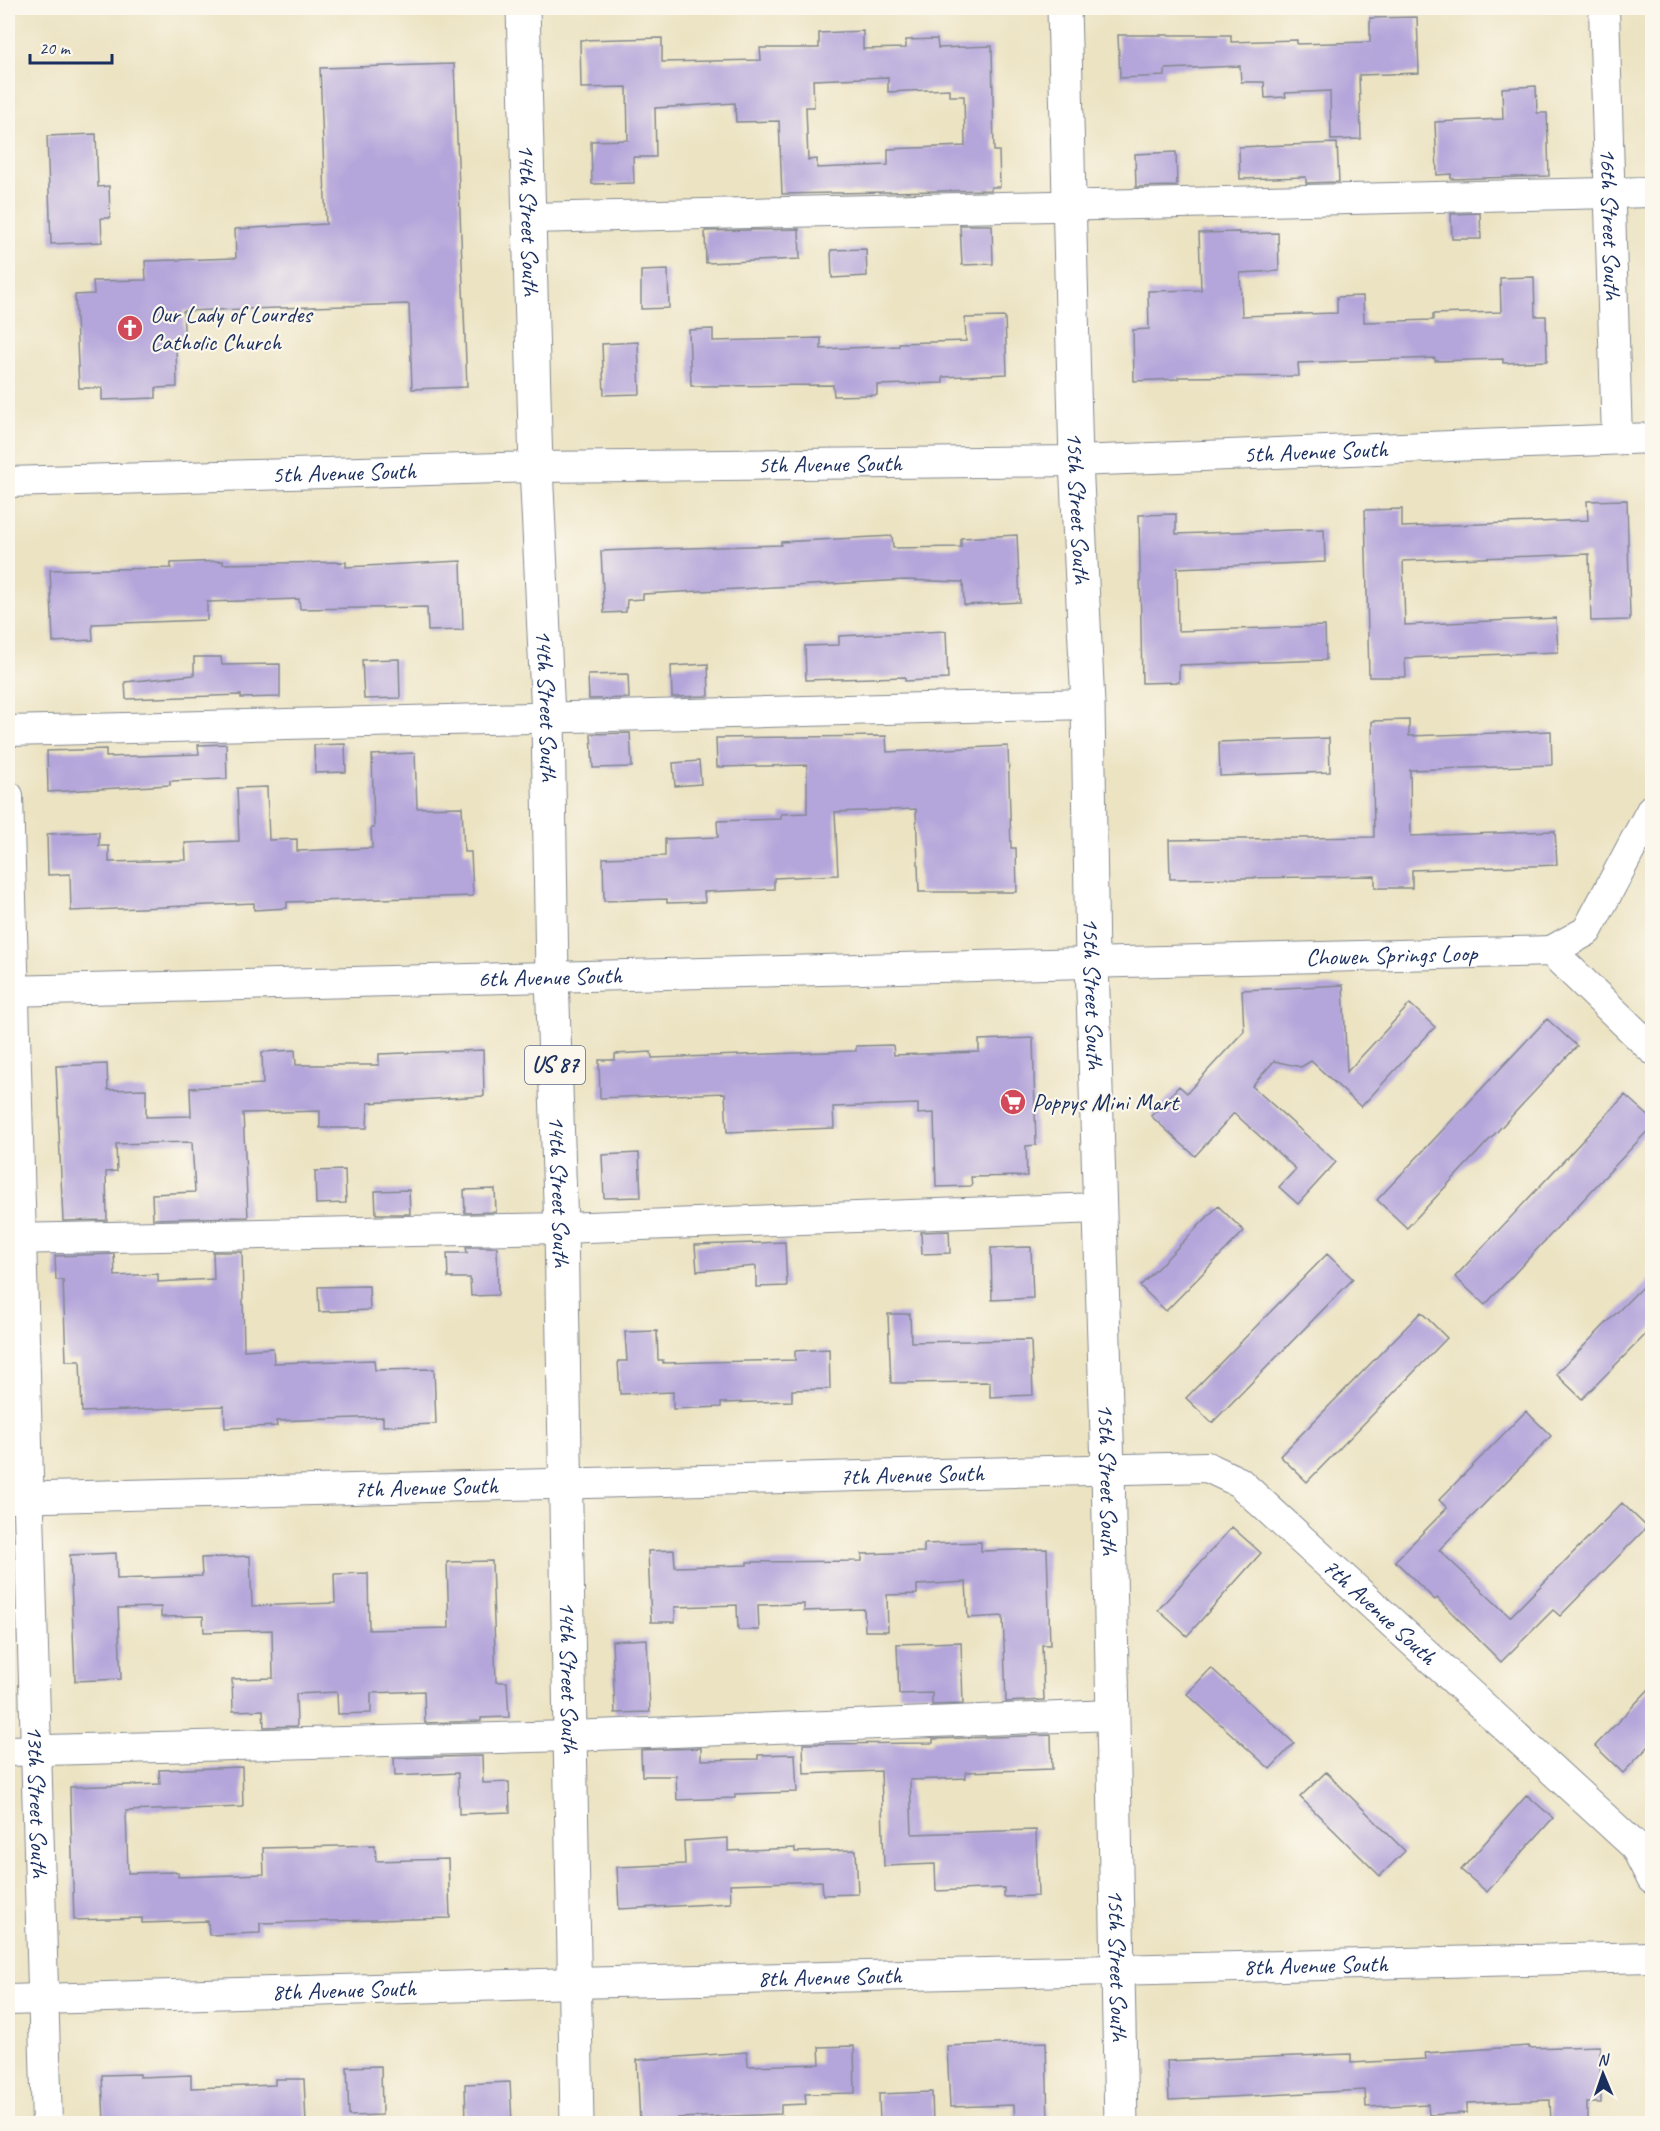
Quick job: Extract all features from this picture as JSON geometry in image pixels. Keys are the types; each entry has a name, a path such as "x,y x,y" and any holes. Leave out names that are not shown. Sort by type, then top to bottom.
{"main road":[{"name":"14th Street South","path":"523,8 536,467 548,716 552,977 561,1228 577,2124"},
{"name":"15th Street South","path":"1064,8 1076,461 1088,704 1092,962 1108,1468 1116,1971 1121,2124"}],"street":[{"name":"16th Street South","path":"1604,8 1617,439"},
{"path":"529,218 1653,192"},
{"name":"5th Avenue South","path":"8,482 536,467 1076,461 1653,438"},
{"path":"8,731 1088,704"},
{"name":"13th Street South","path":"8,796 22,1750 43,1999 47,2124"},
{"path":"1653,809 1587,931 1551,951 1653,1049"},
{"name":"Chowen Springs Loop","path":"1092,962 1551,951"},
{"name":"6th Avenue South","path":"10,991 1092,962"},
{"path":"14,1239 561,1228 1099,1208"},
{"name":"7th Avenue South","path":"18,1498 1207,1467 1239,1482 1635,1846 1653,1879"},
{"path":"22,1750 570,1736 1112,1716"},
{"name":"8th Avenue South","path":"8,2000 574,1983 1653,1957"}],"building":[{"path":"1417,17 1419,73 1359,75 1361,139 1331,140 1330,91 1285,93 1286,97 1265,98 1264,82 1241,82 1240,66 1165,69 1165,76 1120,78 1118,35 1231,35 1231,42 1297,40 1297,44 1370,42 1370,18"},
{"path":"863,31 863,49 906,48 906,40 937,39 938,48 992,46 994,151 999,151 1000,187 991,187 991,190 782,194 779,121 736,122 735,103 655,108 656,157 633,157 634,183 592,184 591,141 628,140 627,87 581,88 580,40 662,38 662,62 761,60 760,48 819,48 819,33","holes":["888,77 888,92 949,89 949,96 964,96 965,146 888,149 888,165 817,168 817,159 808,160 806,107 814,107 813,80"]},
{"path":"454,64 467,387 412,389 409,304 183,311 185,345 176,346 177,387 156,388 156,398 102,400 102,388 79,388 75,295 94,294 93,281 146,280 145,261 236,258 235,229 326,224 320,68"},
{"path":"1536,86 1537,113 1547,113 1549,176 1451,179 1451,174 1437,175 1435,122 1503,119 1502,88"},
{"path":"96,134 98,187 109,186 110,218 101,218 102,242 51,244 47,136"},
{"path":"1337,143 1339,182 1306,183 1306,177 1240,179 1239,147"},
{"path":"1176,152 1177,186 1136,187 1135,154"},
{"path":"1480,213 1481,239 1452,239 1451,214"},
{"path":"960,225 992,225 993,264 962,265"},
{"path":"799,229 800,259 706,263 705,231"},
{"path":"1239,232 1239,234 1278,233 1279,271 1240,273 1242,316 1337,313 1337,297 1363,296 1364,322 1433,320 1433,314 1501,312 1500,278 1534,277 1535,316 1546,316 1547,361 1503,363 1503,359 1435,361 1435,358 1298,363 1299,376 1178,377 1178,379 1134,381 1133,330 1149,329 1148,291 1201,290 1199,233"},
{"path":"866,249 867,276 832,278 831,250"},
{"path":"668,270 669,308 641,309 641,271"},
{"path":"1005,317 1007,374 943,377 943,383 877,385 877,395 834,396 833,385 691,386 689,330 713,329 713,341 821,338 821,349 899,346 899,343 966,341 965,318"},
{"path":"638,342 640,394 604,395 602,344"},
{"path":"1627,500 1630,620 1591,621 1589,554 1403,561 1405,625 1556,618 1558,652 1405,658 1406,677 1369,677 1365,510 1402,509 1402,527 1588,520 1587,501"},
{"path":"1176,514 1176,534 1324,529 1325,562 1177,568 1178,631 1325,626 1326,660 1179,665 1179,682 1142,683 1139,515"},
{"path":"1017,535 1020,602 964,605 963,582 905,580 643,594 643,599 627,600 626,612 604,613 601,551 781,545 781,542 892,536 893,548 961,547 961,538"},
{"path":"223,561 223,564 346,562 346,567 461,561 463,630 428,631 427,607 300,609 299,599 207,602 207,620 92,624 93,640 53,642 50,570 171,568 171,563"},
{"path":"946,631 948,679 905,681 905,677 806,680 805,646 839,645 839,636"},
{"path":"194,657 221,657 222,665 280,664 280,697 241,698 241,695 126,699 125,682 194,675"},
{"path":"399,659 400,698 364,699 362,660"},
{"path":"708,664 709,696 672,697 671,666"},
{"path":"628,674 629,698 589,699 588,675"},
{"path":"1409,720 1409,736 1551,731 1552,765 1410,770 1411,836 1555,831 1557,865 1412,870 1412,888 1375,888 1375,876 1170,879 1169,840 1374,837 1372,721"},
{"path":"630,733 632,767 593,768 591,734"},
{"path":"886,736 887,752 1008,746 1011,848 1016,848 1017,892 919,892 916,809 835,812 838,875 774,878 774,889 704,892 705,902 667,903 667,899 604,901 603,858 665,856 665,839 718,837 717,821 781,819 781,814 807,813 807,765 717,767 716,738"},
{"path":"1329,738 1330,772 1220,776 1219,742"},
{"path":"226,744 227,779 170,781 170,785 48,792 47,751 106,749 106,757 199,754 198,745"},
{"path":"345,744 346,772 315,773 314,745"},
{"path":"415,753 417,808 462,807 464,852 471,852 473,896 287,902 287,908 254,910 254,903 71,911 70,874 48,875 47,834 99,832 99,846 109,846 109,862 186,860 185,843 239,841 237,788 267,787 269,840 297,839 297,851 372,848 371,828 374,828 372,755"},
{"path":"699,761 701,784 675,786 673,763"},
{"path":"1343,985 1347,1072 1410,1004 1435,1027 1361,1107 1311,1061 1301,1067 1274,1061 1252,1086 1336,1162 1298,1204 1279,1187 1296,1169 1234,1113 1195,1156 1151,1116 1179,1086 1187,1093 1244,1031 1242,990"},
{"path":"1547,1019 1577,1046 1407,1228 1377,1200"},
{"path":"1033,1038 1036,1145 1026,1146 1027,1176 971,1177 972,1186 936,1187 934,1113 918,1114 918,1104 833,1107 834,1128 727,1132 725,1093 600,1098 599,1060 615,1060 615,1054 651,1052 652,1058 856,1051 856,1046 893,1045 894,1055 979,1052 979,1040"},
{"path":"295,1050 296,1065 379,1065 379,1054 483,1050 484,1096 368,1103 367,1128 320,1128 320,1111 243,1113 248,1217 153,1219 152,1194 195,1192 192,1142 116,1144 117,1171 106,1172 107,1220 63,1221 56,1066 107,1064 108,1090 146,1089 146,1117 191,1116 190,1088 263,1084 262,1052"},
{"path":"1625,1095 1653,1120 1653,1125 1485,1305 1455,1277"},
{"path":"639,1153 641,1197 604,1198 602,1155"},
{"path":"345,1170 346,1203 316,1204 315,1171"},
{"path":"495,1189 496,1212 465,1213 464,1190"},
{"path":"409,1190 410,1214 376,1214 375,1191"},
{"path":"1218,1206 1244,1231 1166,1311 1140,1286"},
{"path":"949,1231 950,1253 922,1254 921,1232"},
{"path":"785,1242 787,1286 756,1287 756,1266 697,1271 695,1245"},
{"path":"466,1247 497,1247 498,1295 471,1296 470,1278 448,1278 447,1253 467,1253"},
{"path":"1031,1247 1033,1298 992,1300 991,1248"},
{"path":"213,1252 242,1252 244,1350 273,1348 274,1363 374,1360 375,1370 434,1369 436,1424 383,1426 383,1417 276,1421 277,1426 225,1428 224,1406 82,1412 80,1361 66,1361 63,1280 56,1280 55,1256 114,1254 115,1276 158,1274 158,1282 214,1279"},
{"path":"1327,1254 1353,1279 1212,1423 1186,1398"},
{"path":"1653,1276 1653,1327 1582,1399 1556,1374"},
{"path":"369,1286 370,1310 319,1312 318,1287"},
{"path":"1421,1312 1447,1338 1307,1482 1280,1456"},
{"path":"888,1314 910,1314 911,1342 1031,1340 1033,1395 990,1397 990,1382 891,1383"},
{"path":"657,1331 658,1360 663,1360 663,1363 795,1360 795,1351 829,1349 830,1389 792,1390 792,1401 721,1403 721,1407 673,1409 673,1392 620,1394 618,1361 627,1361 625,1332"},
{"path":"1526,1411 1551,1436 1439,1550 1510,1617 1622,1503 1647,1527 1560,1616 1553,1610 1501,1662 1437,1598 1435,1600 1395,1561 1447,1508 1439,1500"},
{"path":"1232,1527 1261,1553 1187,1636 1158,1610"},
{"path":"981,1542 981,1551 1047,1549 1050,1645 1042,1645 1044,1700 1006,1702 1003,1616 968,1618 966,1582 917,1585 917,1594 887,1595 888,1631 865,1631 864,1609 804,1611 804,1604 758,1605 759,1630 738,1630 737,1605 675,1607 675,1622 651,1622 648,1551 674,1550 675,1567 747,1565 747,1562 862,1561 862,1554 924,1552 924,1544"},
{"path":"116,1553 117,1579 202,1576 201,1558 250,1556 252,1606 335,1603 334,1574 368,1573 369,1630 449,1628 447,1562 492,1561 496,1682 507,1682 509,1717 481,1718 481,1721 425,1723 424,1691 371,1693 371,1713 338,1714 337,1692 296,1694 297,1726 264,1727 263,1710 233,1711 232,1679 273,1678 272,1630 204,1632 203,1616 161,1617 161,1607 118,1608 121,1679 75,1681 70,1555"},
{"path":"647,1639 650,1712 615,1713 612,1641"},
{"path":"961,1642 963,1704 932,1705 932,1693 899,1694 897,1644"},
{"path":"1211,1668 1294,1743 1270,1769 1187,1694"},
{"path":"1653,1685 1653,1742 1623,1773 1595,1746"},
{"path":"1051,1735 1052,1769 966,1772 966,1778 910,1780 912,1834 1036,1830 1038,1896 1004,1897 1004,1888 936,1891 935,1864 884,1866 881,1771 804,1774 803,1744 933,1743 933,1739"},
{"path":"701,1748 701,1760 758,1759 758,1755 795,1754 797,1792 735,1794 735,1798 677,1800 676,1776 642,1776 641,1750"},
{"path":"482,1756 483,1783 509,1782 510,1812 459,1814 458,1773 395,1776 394,1758"},
{"path":"242,1767 243,1807 126,1811 128,1873 178,1872 178,1877 264,1874 263,1848 375,1845 376,1861 448,1859 450,1918 260,1923 260,1933 209,1935 208,1921 142,1923 142,1918 74,1920 70,1787 160,1784 159,1770"},
{"path":"1326,1772 1405,1851 1380,1876 1300,1797"},
{"path":"1527,1795 1553,1818 1487,1892 1461,1870"},
{"path":"728,1838 728,1851 795,1848 795,1852 856,1850 858,1894 823,1895 822,1881 730,1884 731,1903 619,1909 617,1867 685,1864 684,1841"},
{"path":"1046,2042 1048,2124 1015,2124 1014,2105 950,2107 947,2046"},
{"path":"854,2046 855,2093 805,2094 806,2104 781,2105 781,2114 677,2118 677,2124 640,2124 637,2060 747,2052 748,2066 820,2064 819,2047"},
{"path":"1529,2046 1529,2048 1600,2046 1601,2103 1587,2103 1587,2124 1551,2124 1550,2100 1467,2103 1467,2113 1429,2115 1428,2104 1366,2107 1365,2090 1169,2100 1167,2061 1351,2054 1351,2063 1426,2059 1425,2053"},
{"path":"381,2066 382,2115 349,2116 347,2067"},
{"path":"140,2074 140,2077 191,2075 191,2088 275,2085 275,2079 304,2079 306,2124 104,2124 102,2075"},
{"path":"510,2082 512,2124 466,2124 465,2084"},
{"path":"932,2092 933,2124 880,2124 879,2094"}],"place":[{"name":"Our Lady of Lourdes Catholic Church","path":"130,328"},
{"name":"Poppys Mini Mart","path":"1013,1102"}]}
